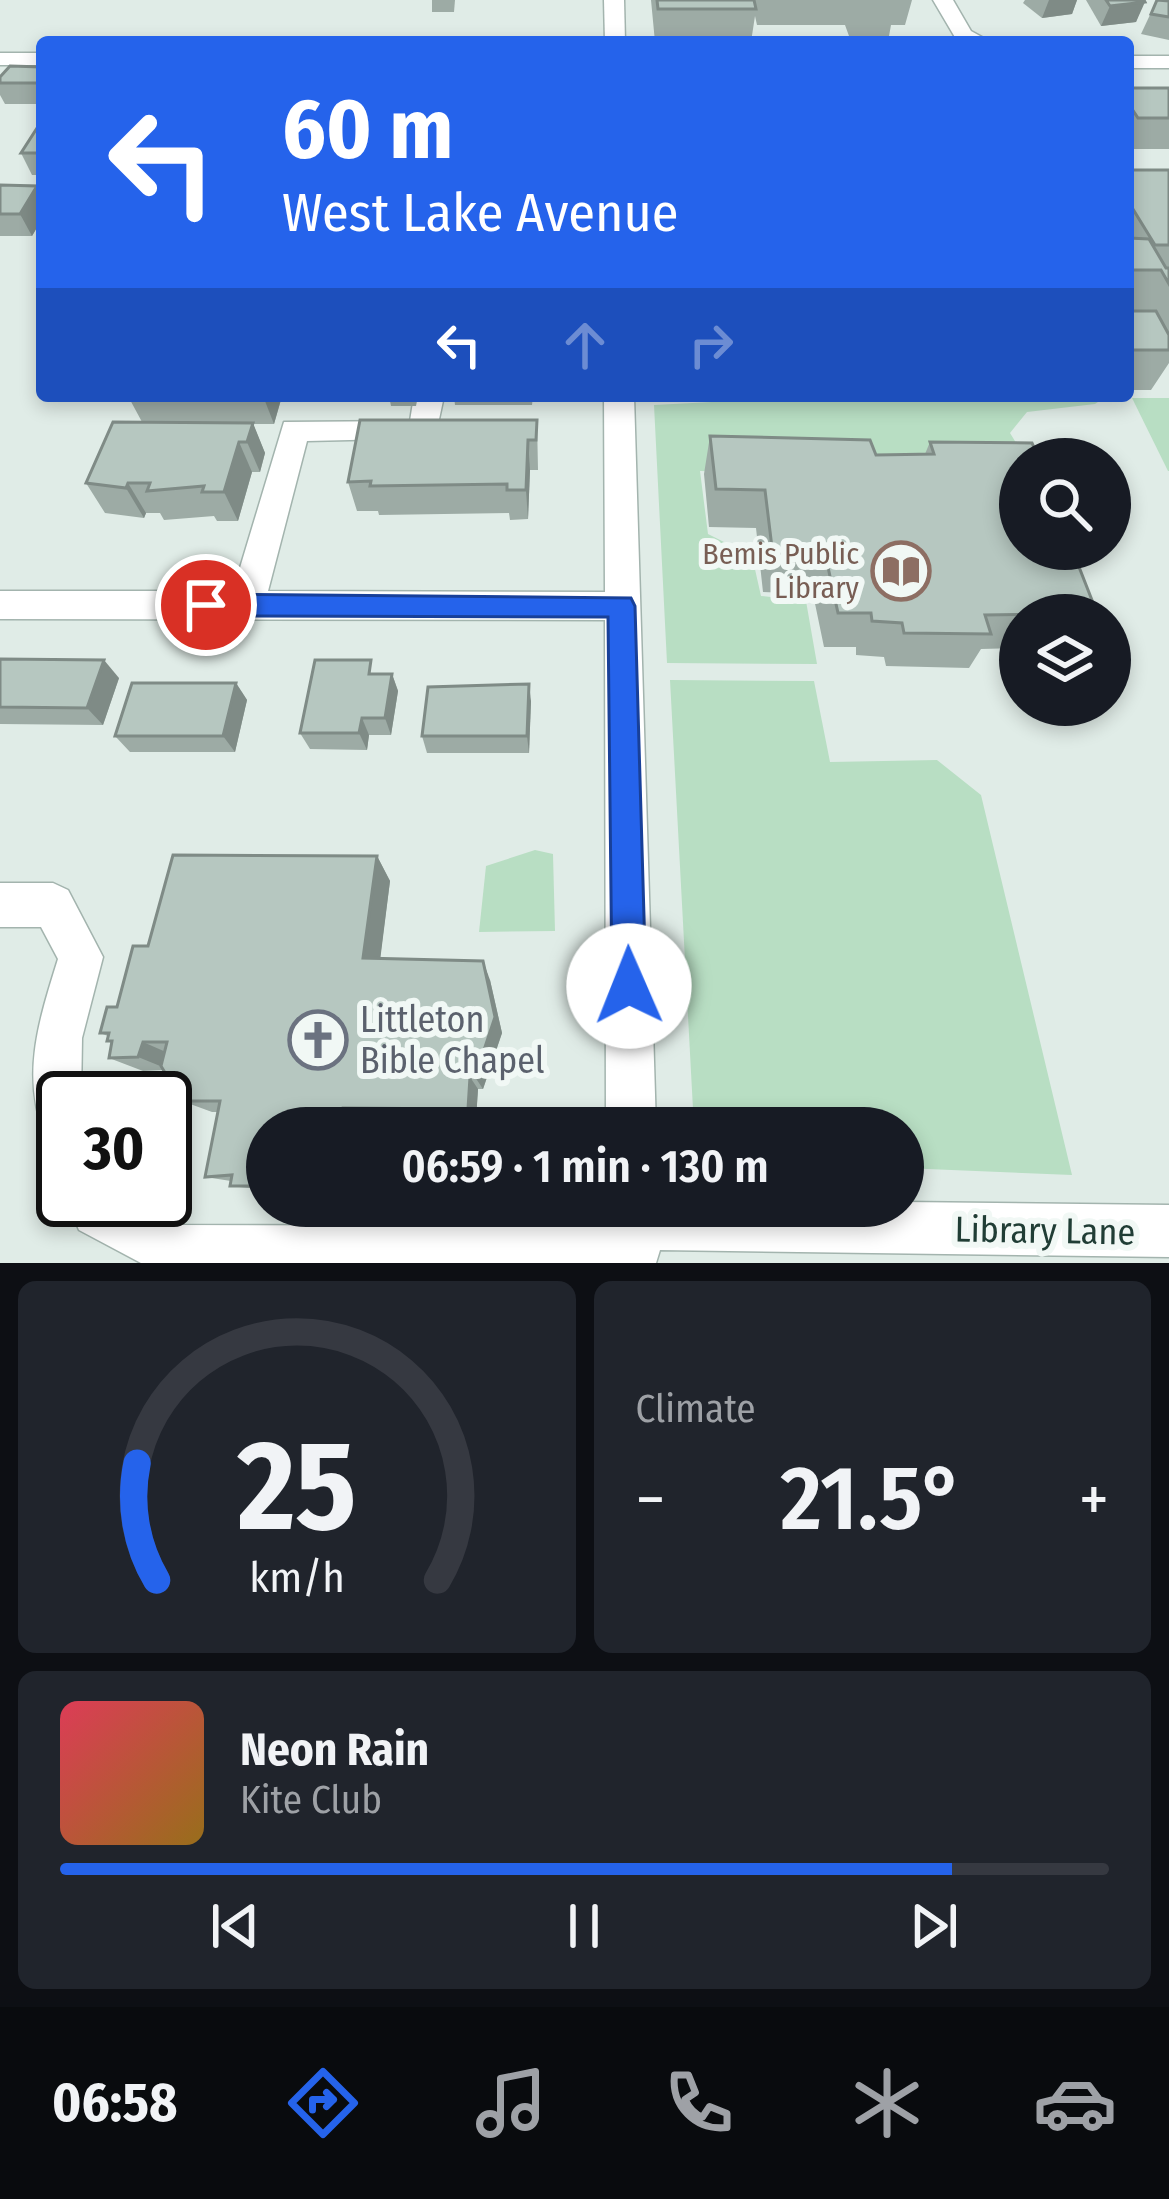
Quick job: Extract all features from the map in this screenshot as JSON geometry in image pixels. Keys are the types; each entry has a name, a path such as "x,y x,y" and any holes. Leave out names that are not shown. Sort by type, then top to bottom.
{"street":[{"path":"614,0 615,36"},
{"path":"944,0 966,36"},
{"path":"0,59 36,59"},
{"path":"1134,62 1169,62"},
{"path":"424,430 428,402"},
{"path":"619,402 632,1107"},
{"path":"247,605 284,430 463,430"},
{"path":"0,605 622,606"},
{"path":"0,905 53,905 81,957 58,1034 57,1071"},
{"name":"Library Lane","path":"126,1227 172,1251 634,1236 1169,1232"}],"green space":[{"path":"1134,398 1169,398 1168,471 1134,402"},
{"path":"1098,402 1027,412 1010,433 1013,438 999,438 999,477 700,471 708,534 752,556 761,596 806,601 817,664 667,663 654,405"},
{"path":"670,680 814,681 830,762 937,760 981,795 1072,1175 924,1169 924,1107 693,1107"},
{"path":"535,850 553,854 555,931 479,932 486,866"}],"building":[{"path":"657,0 754,0 756,9 658,9"},
{"path":"1106,0 1144,0 1145,2 1110,6"},
{"path":"1157,0 1169,1 1169,17 1151,14"},
{"path":"10,66 36,67 36,83 0,83"},
{"path":"1134,88 1169,88 1169,118 1138,118"},
{"path":"36,130 36,153 21,153"},
{"path":"1134,170 1169,170 1169,245 1155,245 1134,211"},
{"path":"0,185 36,186 20,214 0,214"},
{"path":"1134,238 1149,239 1169,268 1169,284 1161,270 1134,270"},
{"path":"1134,311 1156,311 1169,335 1169,350 1134,350"},
{"path":"360,420 537,420 536,440 528,440 526,490 507,490 507,484 370,486 371,481 348,482"},
{"path":"113,422 253,423 247,442 239,442 224,492 202,492 204,486 147,491 150,483 128,483 126,488 86,483"},
{"name":"Bemis Public Library","path":"710,436 870,440 876,455 934,454 930,442 999,443 999,570 1080,570 1090,594 999,594 999,615 985,615 991,634 904,633 902,623 872,621 871,613 838,613 826,558 773,556 765,490 716,489"},
{"path":"0,659 104,660 87,708 0,707"},
{"path":"315,660 371,660 369,674 392,674 385,718 362,718 359,733 300,733"},
{"path":"132,683 236,683 223,736 115,736"},
{"path":"529,684 527,736 422,736 428,687"},
{"name":"Littleton Bible Chapel","path":"173,855 377,856 363,958 483,961 495,1017 475,1077 470,1077 468,1107 246,1107 246,1186 230,1186 232,1175 205,1177 220,1101 192,1101 192,1071 164,1071 167,1042 143,1042 138,1057 109,1058 112,1041 107,1041 109,1033 100,1033 107,1007 117,1007 133,946 148,946"}],"place":[{"name":"Bemis Public Library","path":"901,571"},
{"name":"Littleton Bible Chapel","path":"318,1040"}],"route":[{"path":"206,605 622,606 629,986"}]}
